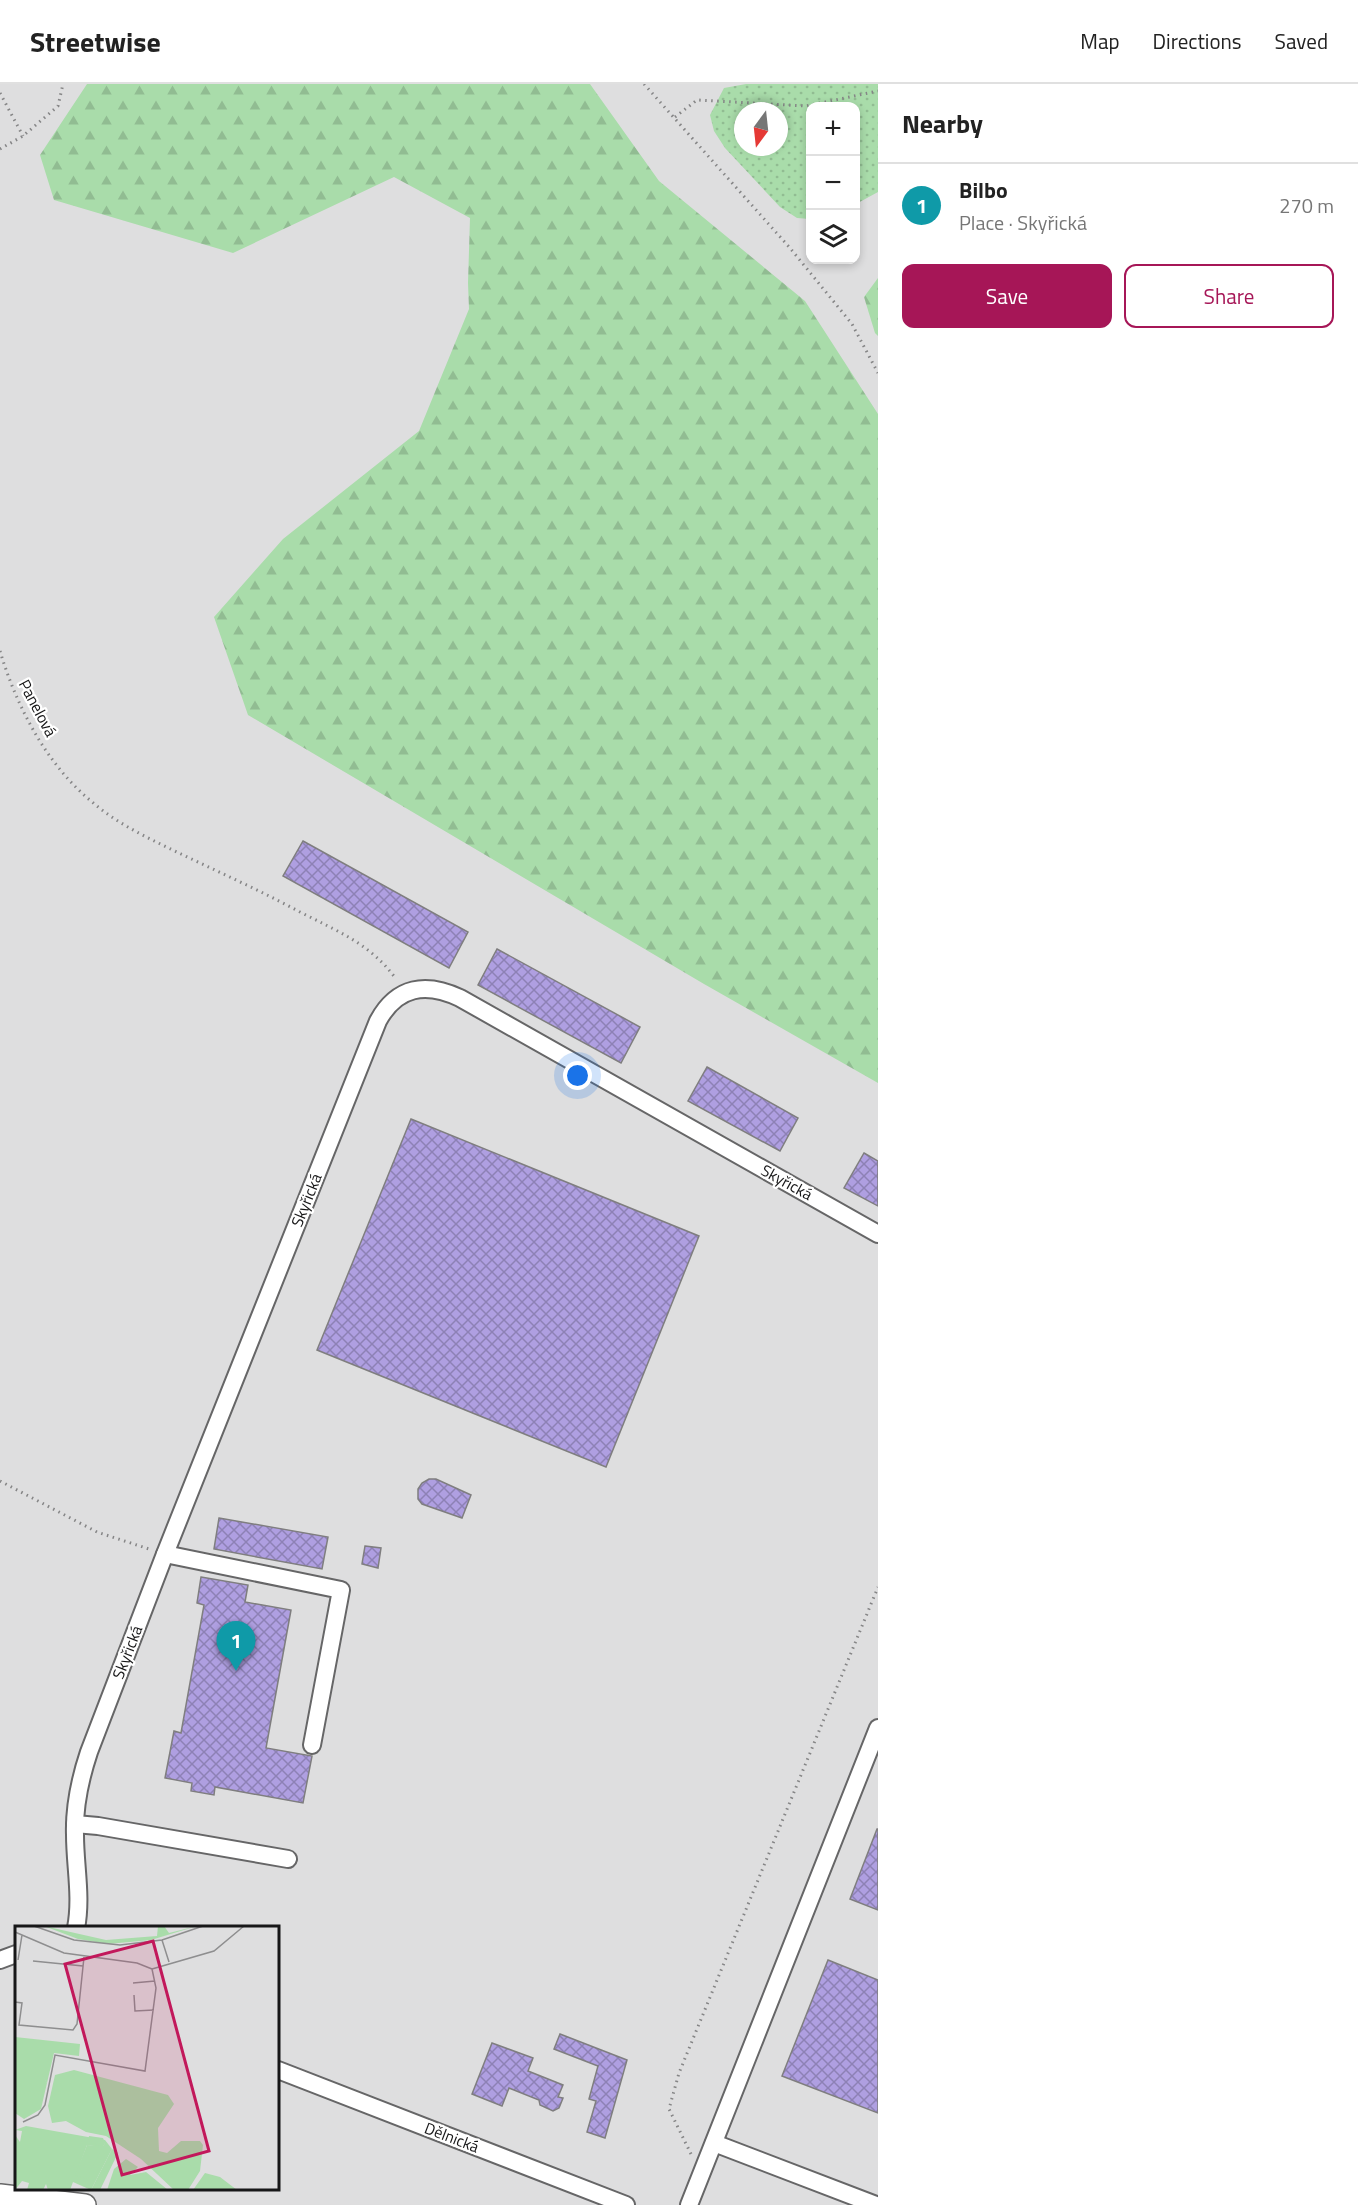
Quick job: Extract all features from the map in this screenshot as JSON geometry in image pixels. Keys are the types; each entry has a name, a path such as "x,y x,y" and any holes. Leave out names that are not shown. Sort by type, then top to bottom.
{"main road":[{"path":"0,2195 85,2205"}],"street":[{"name":"Skyřická","path":"76,1926 79,1904 75,1824 80,1785 89,1752 165,1554 378,1021 391,1003 405,993 433,988 444,990 878,1234"},
{"path":"165,1554 341,1590 312,1744"},
{"path":"689,2205 878,1728"},
{"path":"75,1824 288,1859"},
{"path":"0,1960 15,1954"},
{"name":"Dělnická","path":"279,2070 626,2205"},
{"path":"714,2143 876,2205"}],"path":[{"path":"0,150 23,136 58,106 63,84"},
{"path":"644,84 790,248 852,324 878,373"},
{"path":"675,117 697,100 807,106 878,91"},
{"path":"0,93 23,136"},
{"name":"Panelová","path":"0,651 7,676 25,714 64,773 81,793 113,818 361,944 385,964 405,993"},
{"path":"0,1481 97,1532 165,1554"},
{"path":"701,2175 669,2109 679,2073 878,1587"}],"green space":[{"path":"87,84 590,84 659,181 805,301 878,414 878,1083 704,984 248,715 214,617 283,539 419,431 469,309 470,218 394,177 233,253 54,200 40,155"},
{"path":"746,84 878,84 878,192 860,202 860,102 806,102 806,219 797,218 780,207 725,148 714,131 710,115 724,88"},
{"path":"878,278 878,336 875,333 864,297"}],"building":[{"path":"303,841 468,932 449,968 283,876"},
{"path":"497,949 640,1027 621,1063 478,985"},
{"path":"707,1067 798,1118 780,1151 688,1101"},
{"path":"411,1119 699,1236 606,1467 317,1350"},
{"path":"864,1153 878,1161 878,1206 844,1188"},
{"path":"429,1479 436,1479 471,1495 462,1518 422,1504 418,1499 418,1489"},
{"path":"219,1518 328,1537 322,1569 214,1549"},
{"path":"365,1546 381,1548 378,1568 362,1564"},
{"path":"201,1577 248,1585 245,1602 291,1610 266,1748 312,1756 303,1803 215,1787 214,1795 191,1791 192,1783 165,1778 174,1731 181,1733 204,1605 197,1603"},
{"path":"878,1829 878,1910 850,1899"},
{"path":"828,1960 878,1980 878,2113 782,2076"},
{"path":"560,2034 627,2060 605,2138 587,2132 596,2101 589,2099 598,2066 554,2049"},
{"path":"492,2043 533,2058 528,2071 563,2085 558,2097 563,2098 559,2108 553,2111 540,2105 539,2100 509,2088 502,2106 472,2094"}],"place":[{"name":"Bilbo","path":"236,1671"}]}
